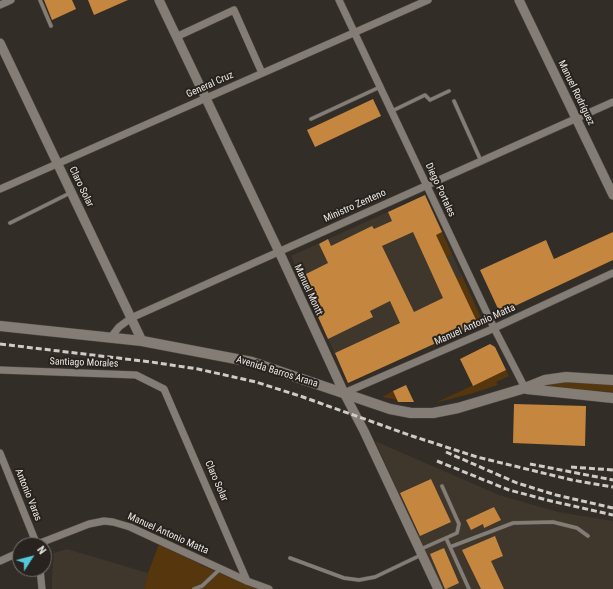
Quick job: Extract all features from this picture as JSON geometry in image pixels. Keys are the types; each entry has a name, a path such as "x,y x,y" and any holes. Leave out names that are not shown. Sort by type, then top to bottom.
{"main road":[{"name":"Avenida Barros Arana","path":"0,326 63,334 111,337 142,341 252,362 390,409 401,412 422,414 451,410 525,388 545,380 566,377 613,380"},
{"name":"Avenida Barros Arana","path":"525,388 613,398"}],"street":[{"path":"0,5 11,0"},
{"name":"Manuel Montt","path":"159,0 438,589"},
{"name":"Diego Portales","path":"339,0 494,328 525,388"},
{"name":"General Cruz","path":"0,189 428,0"},
{"name":"Manuel Rodríguez","path":"519,0 613,195"},
{"path":"176,37 234,10 262,73"},
{"name":"Claro Solar","path":"0,43 142,341"},
{"name":"Ministro Zenteno","path":"111,337 131,318 613,102"},
{"name":"Manuel Antonio Matta","path":"344,393 494,328 613,273"},
{"name":"Santiago Morales","path":"0,370 136,375 164,389"},
{"name":"Claro Solar","path":"164,389 247,581"},
{"name":"Antonio Varas","path":"0,453 33,537"},
{"name":"Manuel Antonio Matta","path":"52,539 89,524 104,521 113,522 130,527 247,581 269,589"},
{"path":"0,561 12,556"},
{"path":"41,577 42,589"}],"lane":[{"path":"40,0 51,26"},
{"path":"311,119 380,87"},
{"path":"392,111 425,95 430,100 449,91"},
{"path":"454,101 480,161"},
{"path":"10,223 71,193"},
{"path":"290,558 344,578 359,580 375,577 457,533 459,524 442,486"},
{"path":"450,547 513,524 553,522 577,528 588,536"},
{"path":"446,538 470,589"},
{"path":"194,589 202,586 220,568"}],"shaded area":[{"path":"425,195 483,322 348,383 291,256"},
{"path":"442,232 452,254 446,257 436,235"},
{"path":"462,276 483,322 478,324 456,278"},
{"path":"506,370 509,376 496,382 498,385 435,403"},
{"path":"566,381 613,384 613,392 546,386 543,384"},
{"path":"393,391 398,400 382,397"},
{"path":"375,441 499,495 558,512 613,521 613,589 442,589"},
{"path":"159,544 203,566 257,589 144,589 148,573"},
{"path":"67,549 148,573 144,589 52,589 54,553"}],"building":[{"path":"44,0 72,0 76,9 52,20"},
{"path":"88,0 128,0 94,15"},
{"path":"373,99 381,116 315,147 307,130"},
{"path":"425,195 442,232 436,235 478,324 348,383 335,353 400,323 390,301 370,311 373,317 328,339 300,277 328,263 319,244 328,239 331,246 372,226 374,229 392,221 388,212","holes":["413,232 443,298 414,312 382,246"]},
{"path":"613,232 613,260 500,313 480,270 546,240 554,259"},
{"path":"490,344 495,347 506,370 473,386 460,359"},
{"path":"406,385 414,402 398,402 393,391"},
{"path":"514,404 586,406 585,446 513,443"},
{"path":"431,479 451,522 420,536 400,493"},
{"path":"494,507 501,520 484,528 483,524 471,530 466,520"},
{"path":"495,536 503,556 491,561 504,589 481,589 462,550"},
{"path":"444,548 459,583 446,589 430,554"}],"railway":[{"path":"0,344 151,362 198,369 256,382 477,457 572,480 613,487"},
{"path":"446,452 517,483 556,495 613,508"},
{"path":"437,461 509,490 613,515"},
{"path":"530,464 613,480"},
{"path":"571,467 613,470"}]}
